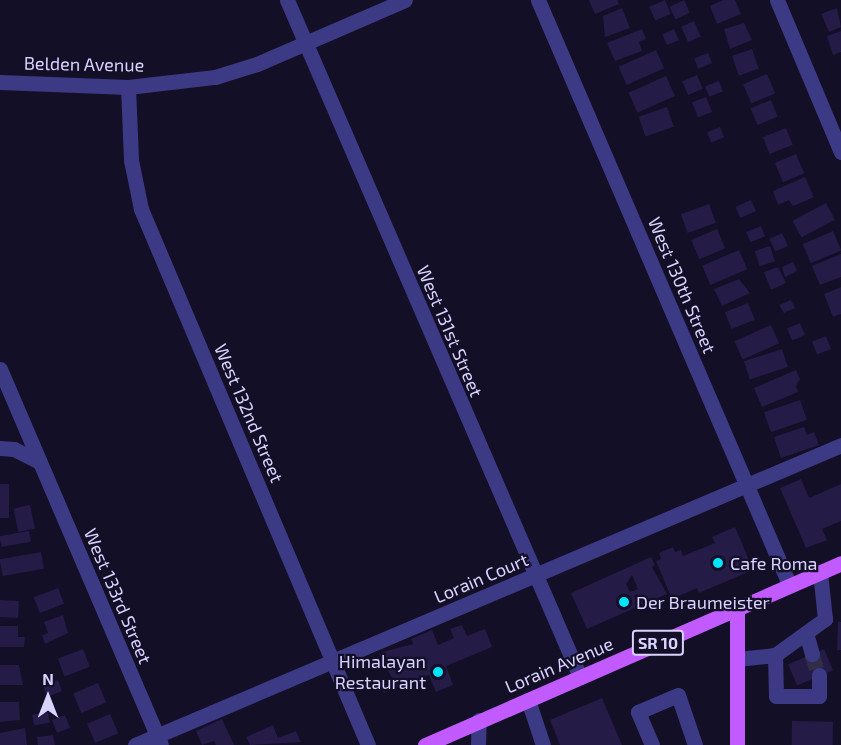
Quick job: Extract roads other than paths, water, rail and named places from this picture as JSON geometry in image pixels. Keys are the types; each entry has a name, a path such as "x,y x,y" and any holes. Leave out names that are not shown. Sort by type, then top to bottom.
{"main road":[{"name":"Lorain Avenue","path":"425,745 841,563"},
{"path":"737,609 737,745"}],"street":[{"name":"West 131st Street","path":"287,0 534,576 580,677"},
{"name":"Belden Avenue","path":"0,82 128,87 215,77 257,64 305,41 405,0"},
{"name":"West 130th Street","path":"538,0 789,584"},
{"path":"777,0 841,152"},
{"name":"West 132nd Street","path":"128,87 131,160 141,209 368,745"},
{"name":"West 133rd Street","path":"0,369 159,740"},
{"name":"Lorain Court","path":"135,745 159,740 333,661 841,445"},
{"path":"0,448 14,448 40,462"},
{"path":"737,659 776,655 825,619 820,572"},
{"path":"806,633 812,654"},
{"path":"776,655 776,696 819,696 819,675"},
{"path":"652,745 638,712 678,695 694,745"},
{"path":"528,700 543,745"},
{"path":"478,745 479,720"}],"tunnel":[{"path":"812,654 819,675"}],"place":[{"name":"Cafe Roma","path":"718,563"},
{"name":"Der Braumeister","path":"624,602"},
{"name":"Himalayan Restaurant","path":"438,672"}]}
